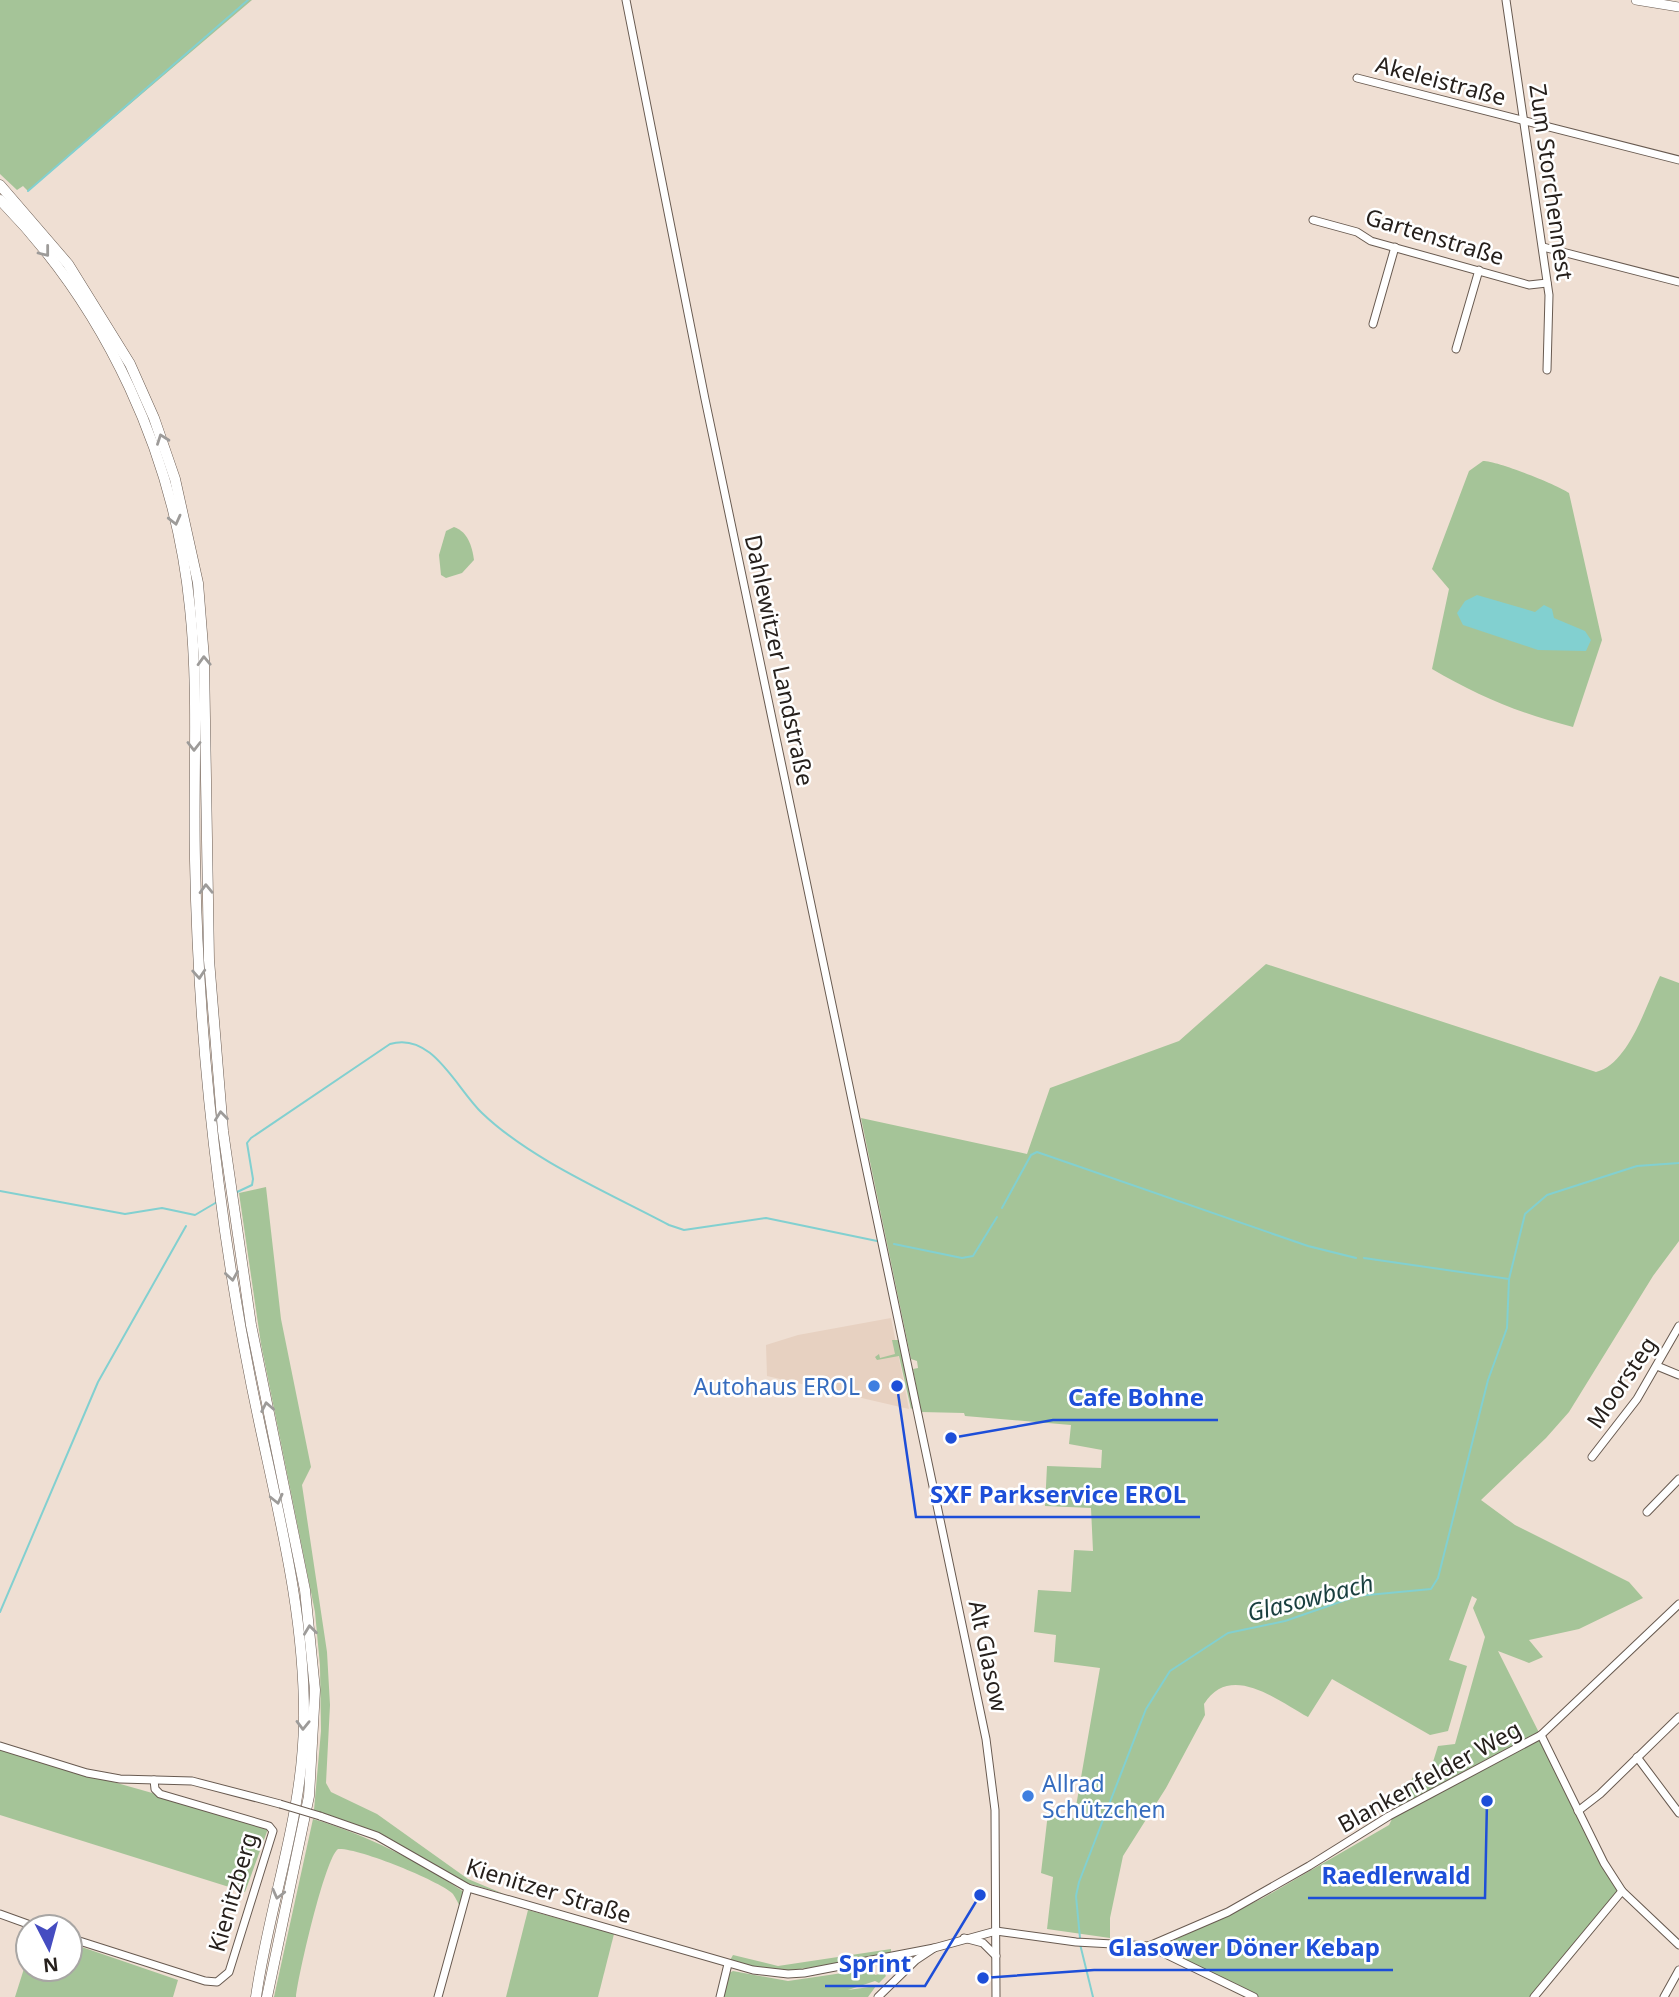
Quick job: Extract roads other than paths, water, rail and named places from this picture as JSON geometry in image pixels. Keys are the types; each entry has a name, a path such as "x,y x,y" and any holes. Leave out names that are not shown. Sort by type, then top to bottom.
{"highway":[{"path":"0,185 60,253 116,338 155,418 189,531 203,636 209,960 229,1184 227,1206 241,1332 295,1592 304,1682 299,1792 257,1997"},
{"path":"0,200 72,287 107,345 153,446 178,530 193,645 198,963 219,1189 227,1206 305,1590 315,1690 309,1796 267,1997"}],"main road":[{"path":"1636,0 1679,7"}],"street":[{"name":"Dahlewitzer Landstraße","path":"626,0 705,399 901,1327"},
{"name":"Zum Storchennest","path":"1506,0 1547,283 1547,370"},
{"name":"Akeleistraße","path":"1357,78 1679,160"},
{"name":"Gartenstraße","path":"1313,219 1395,247 1529,285 1547,283"},
{"path":"1373,324 1395,247"},
{"path":"1543,247 1679,282"},
{"path":"1455,349 1479,270"},
{"name":"Moorsteg","path":"1592,1457 1637,1399 1679,1326"},
{"name":"Alt Glasow","path":"901,1327 986,1739 995,1810 996,1997"},
{"path":"1657,1366 1679,1375"},
{"path":"1647,1512 1679,1479"},
{"name":"Blankenfelder Weg","path":"1149,1946 1228,1912 1389,1816 1541,1735 1679,1604"},
{"path":"1578,1811 1679,1717"},
{"path":"1541,1735 1604,1863 1622,1891 1679,1945"},
{"name":"Kienitzer Straße","path":"0,1746 87,1773 120,1779 205,1783 281,1804 377,1836 468,1888 728,1964 788,1974 895,1958 934,1948"},
{"path":"1637,1758 1679,1813"},
{"name":"Kienitzberg","path":"84,1943 205,1982 217,1982 229,1972 273,1831 269,1826 166,1797 155,1789 154,1780"},
{"path":"438,1997 468,1888"},
{"path":"1534,1997 1622,1891"},
{"path":"878,1997 902,1972 934,1948 996,1931 1086,1943 1149,1946 1254,1997"},
{"path":"964,1938 983,1943 996,1956"},
{"path":"895,1958 902,1972"},
{"path":"720,1997 728,1964"},
{"path":"1664,1997 1679,1970"}],"water":[{"path":"1477,595 1535,612 1544,605 1552,609 1554,618 1585,631 1591,640 1586,651 1538,650 1463,625 1457,613 1465,601"}],"waterway":[{"path":"28,191 248,0"},
{"path":"235,1193 252,1185 247,1143 251,1138 390,1044 405,1042 431,1054 482,1113 523,1146 571,1175 669,1225 684,1230 766,1218 877,1241"},
{"path":"1002,1208 1031,1155 1037,1152 1308,1246 1356,1258"},
{"name":"Glasowbach","path":"1080,1938 1076,1896 1079,1882 1146,1709 1170,1671 1228,1633 1285,1621 1357,1596 1431,1589 1438,1578 1488,1380 1507,1328 1509,1279 1525,1214 1547,1195 1637,1166 1679,1163"},
{"path":"0,1191 125,1214 162,1208 195,1215 217,1202"},
{"path":"894,1244 962,1258 973,1256 997,1217"},
{"path":"0,1612 98,1382 186,1226"},
{"path":"1364,1258 1509,1279"},
{"name":"Glasowbach","path":"1080,1944 1093,1997"}],"place":[{"name":"Autohaus EROL","path":"874,1386"},
{"name":"SXF Parkservice EROL","path":"897,1386"},
{"name":"Cafe Bohne","path":"951,1438"},
{"name":"Allrad Schützchen","path":"1028,1796"},
{"name":"Raedlerwald","path":"1487,1801"},
{"name":"Sprint","path":"980,1895"},
{"name":"Glasower Döner Kebap","path":"983,1978"}]}
